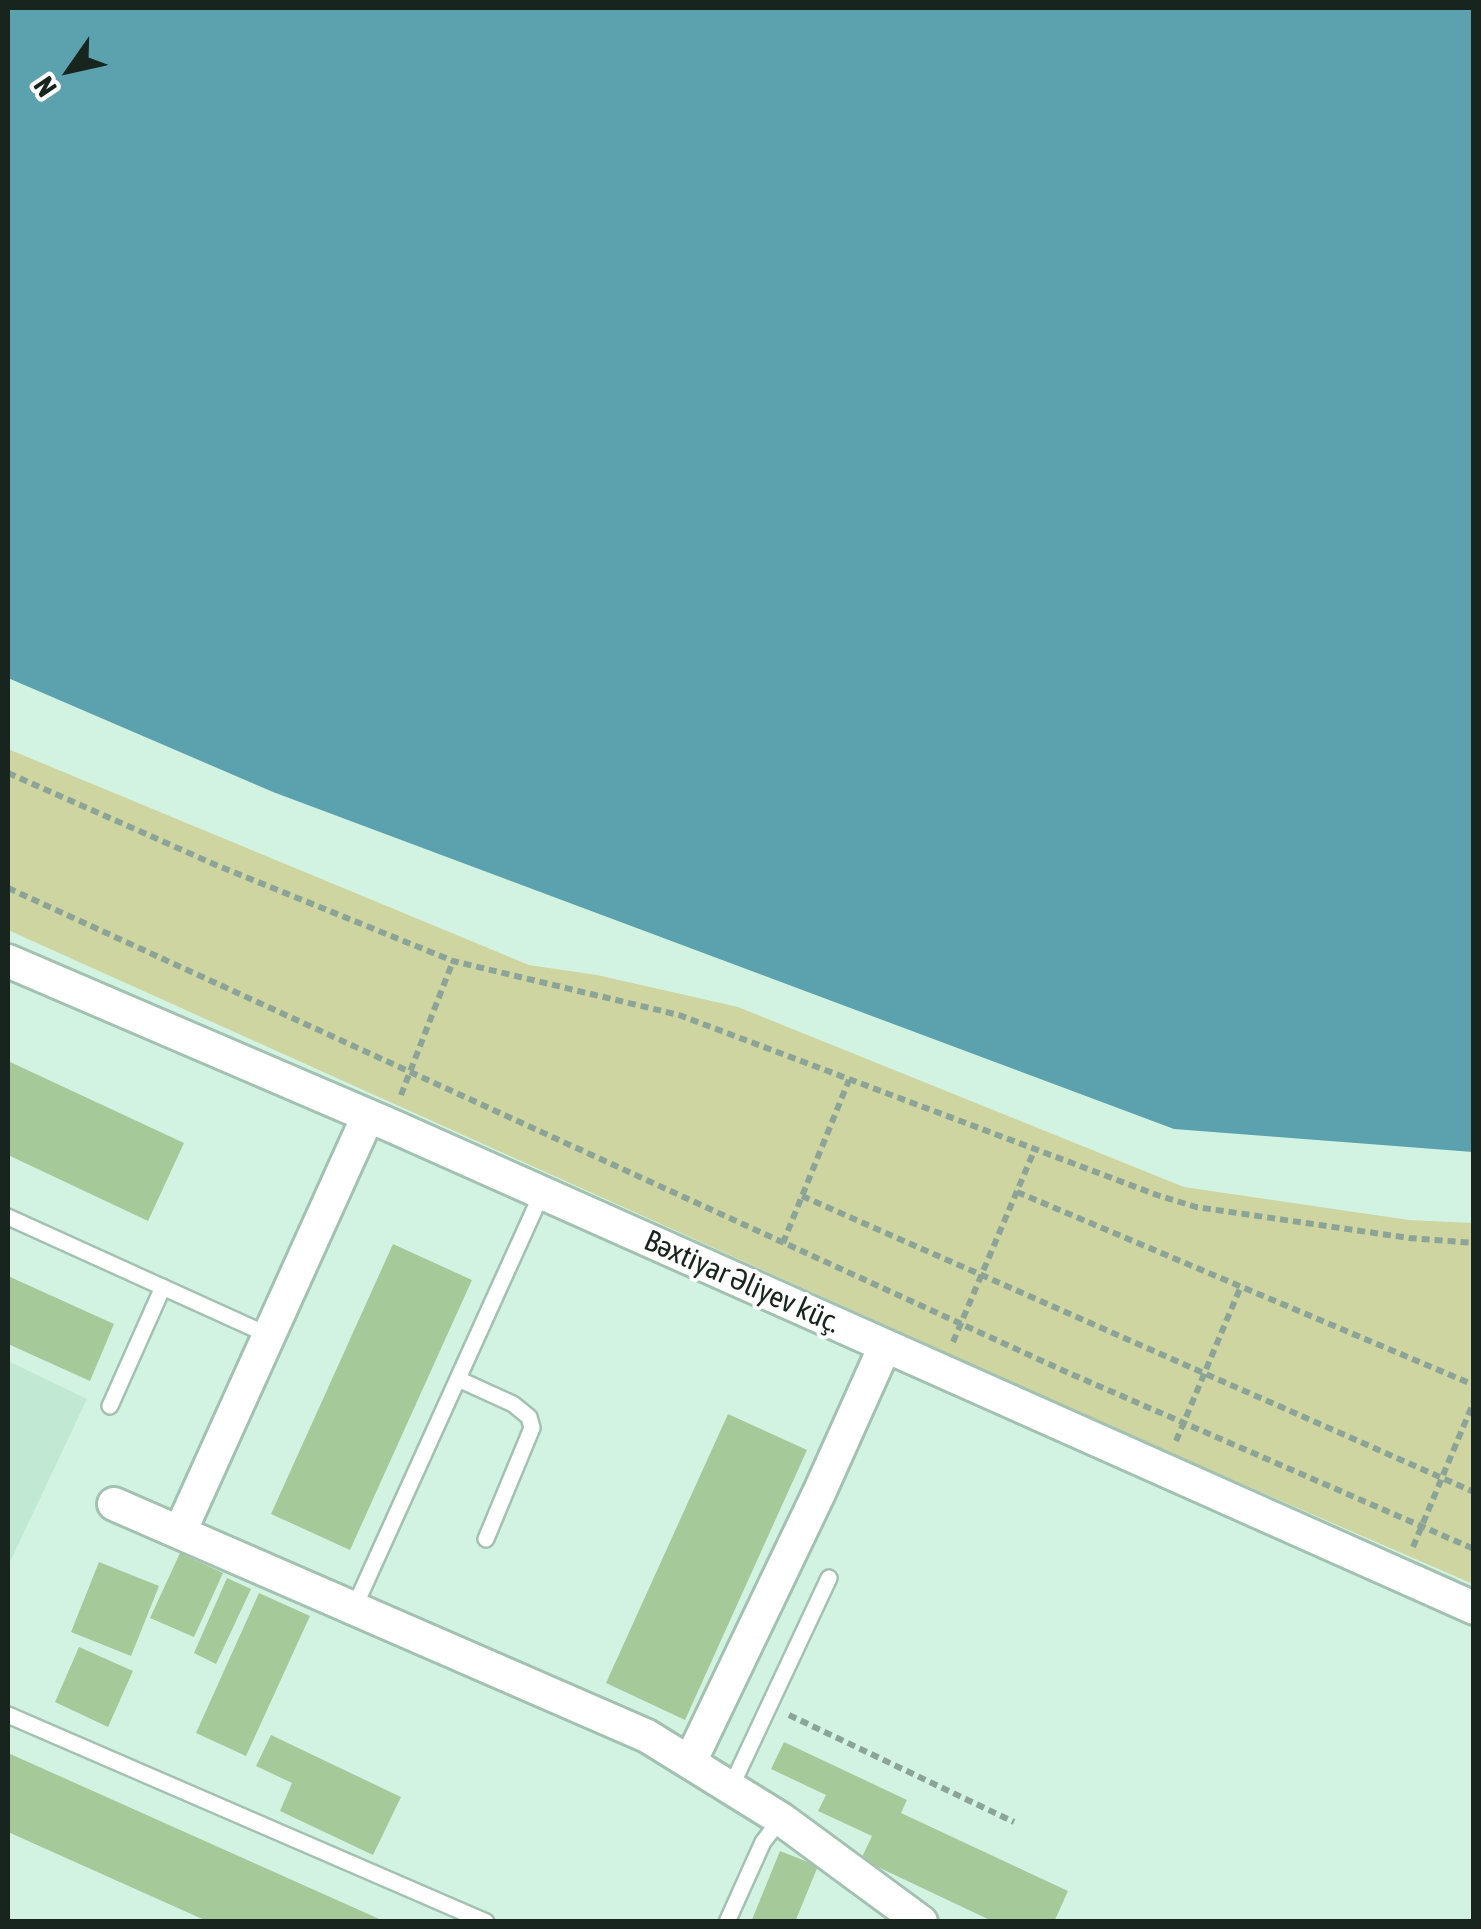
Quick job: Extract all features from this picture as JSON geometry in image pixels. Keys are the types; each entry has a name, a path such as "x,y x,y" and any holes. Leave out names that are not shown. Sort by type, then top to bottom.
{"street":[{"name":"Bəxtiyar Əliyev küç.","path":"8,961 542,1192 1474,1608"},
{"path":"180,1532 266,1334 379,1121"},
{"path":"690,1760 885,1346"},
{"path":"114,1504 648,1736 781,1819 921,1922"}],"lane":[{"path":"354,1608 542,1192"},
{"path":"8,1217 266,1334"},
{"path":"110,1406 163,1288"},
{"path":"458,1379 512,1404 529,1416 532,1428 486,1539"},
{"path":"732,1786 829,1578"},
{"path":"8,1715 486,1922"},
{"path":"728,1922 755,1857 781,1819"}],"path":[{"path":"8,773 216,865 453,961 679,1015 1034,1151 1196,1207 1409,1238 1474,1243"},
{"path":"8,888 961,1324 1474,1549"},
{"path":"379,1121 410,1073 453,961"},
{"path":"783,1243 849,1080"},
{"path":"940,1370 1034,1151"},
{"path":"1016,1192 1474,1385"},
{"path":"802,1196 1474,1492"},
{"path":"1164,1470 1241,1286"},
{"path":"1400,1576 1474,1401"},
{"path":"770,1706 1014,1822"}],"shaded area":[{"path":"8,749 529,965 597,975 738,1007 1184,1187 1409,1220 1473,1223 1473,1584 1136,1438 8,930"},
{"path":"8,1361 87,1399 8,1566"}],"water":[{"path":"8,8 1473,8 1473,1152 1174,1129 273,792 8,678"}],"building":[{"path":"8,1061 184,1143 148,1221 8,1155"},
{"path":"393,1244 472,1280 350,1550 271,1514"},
{"path":"8,1276 114,1324 90,1381 8,1344"},
{"path":"728,1414 807,1450 685,1720 606,1683"},
{"path":"180,1553 223,1573 194,1637 150,1618"},
{"path":"99,1562 159,1586 131,1656 71,1632"},
{"path":"227,1578 251,1589 216,1664 194,1653"},
{"path":"259,1593 310,1616 246,1756 196,1733"},
{"path":"79,1647 133,1671 108,1727 55,1702"},
{"path":"271,1735 401,1797 373,1855 280,1811 292,1783 256,1766"},
{"path":"784,1742 907,1800 901,1813 1068,1891 1054,1922 994,1922 861,1859 872,1836 818,1811 826,1795 771,1769"},
{"path":"8,1753 386,1922 209,1922 8,1832"},
{"path":"780,1851 818,1866 795,1922 751,1922"}]}
